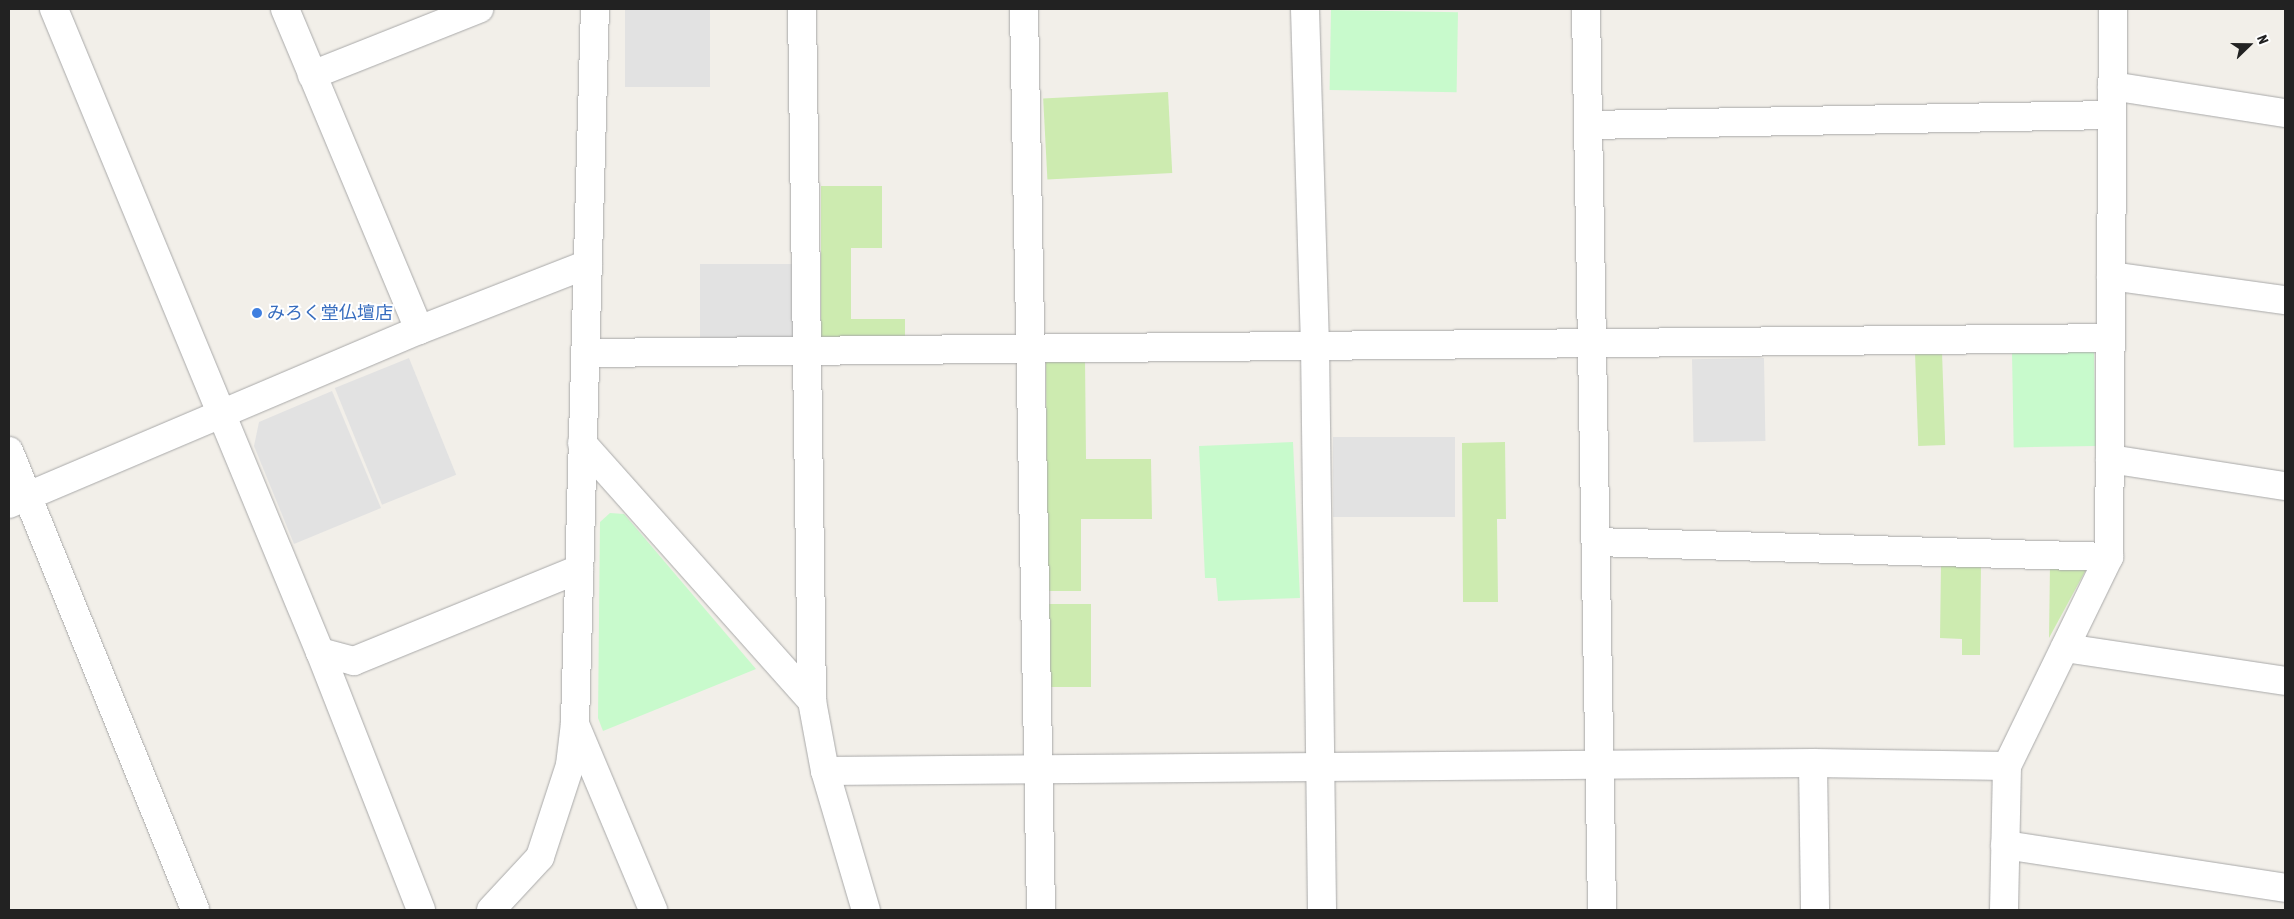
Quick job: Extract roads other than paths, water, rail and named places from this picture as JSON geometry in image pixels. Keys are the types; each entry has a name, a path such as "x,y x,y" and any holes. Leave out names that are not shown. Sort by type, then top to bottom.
{"street":[{"path":"54,9 320,652 421,910"},
{"path":"285,9 420,330"},
{"path":"312,75 479,9"},
{"path":"491,910 540,857 570,765 575,723 595,9"},
{"path":"802,9 809,350 812,701 825,771 866,910"},
{"path":"1024,9 1040,769 1041,910"},
{"path":"1305,9 1315,344 1322,910"},
{"path":"1586,9 1594,342 1602,910"},
{"path":"2004,910 2007,766 2110,557 2113,9"},
{"path":"2112,86 2285,113"},
{"path":"1589,125 2112,115"},
{"path":"18,501 420,330 588,264"},
{"path":"2111,276 2285,300"},
{"path":"585,353 1031,346 2111,338"},
{"path":"582,443 812,701"},
{"path":"9,452 18,501 195,910"},
{"path":"2110,459 2285,486"},
{"path":"1596,542 2110,557"},
{"path":"320,652 354,662 578,569"},
{"path":"2065,648 2285,681"},
{"path":"575,723 654,910"},
{"path":"825,771 1813,763 2007,766"},
{"path":"1813,763 1815,910"},
{"path":"2005,845 2285,888"}],"place":[{"name":"みろく堂仏壇店","path":"257,313"}]}
